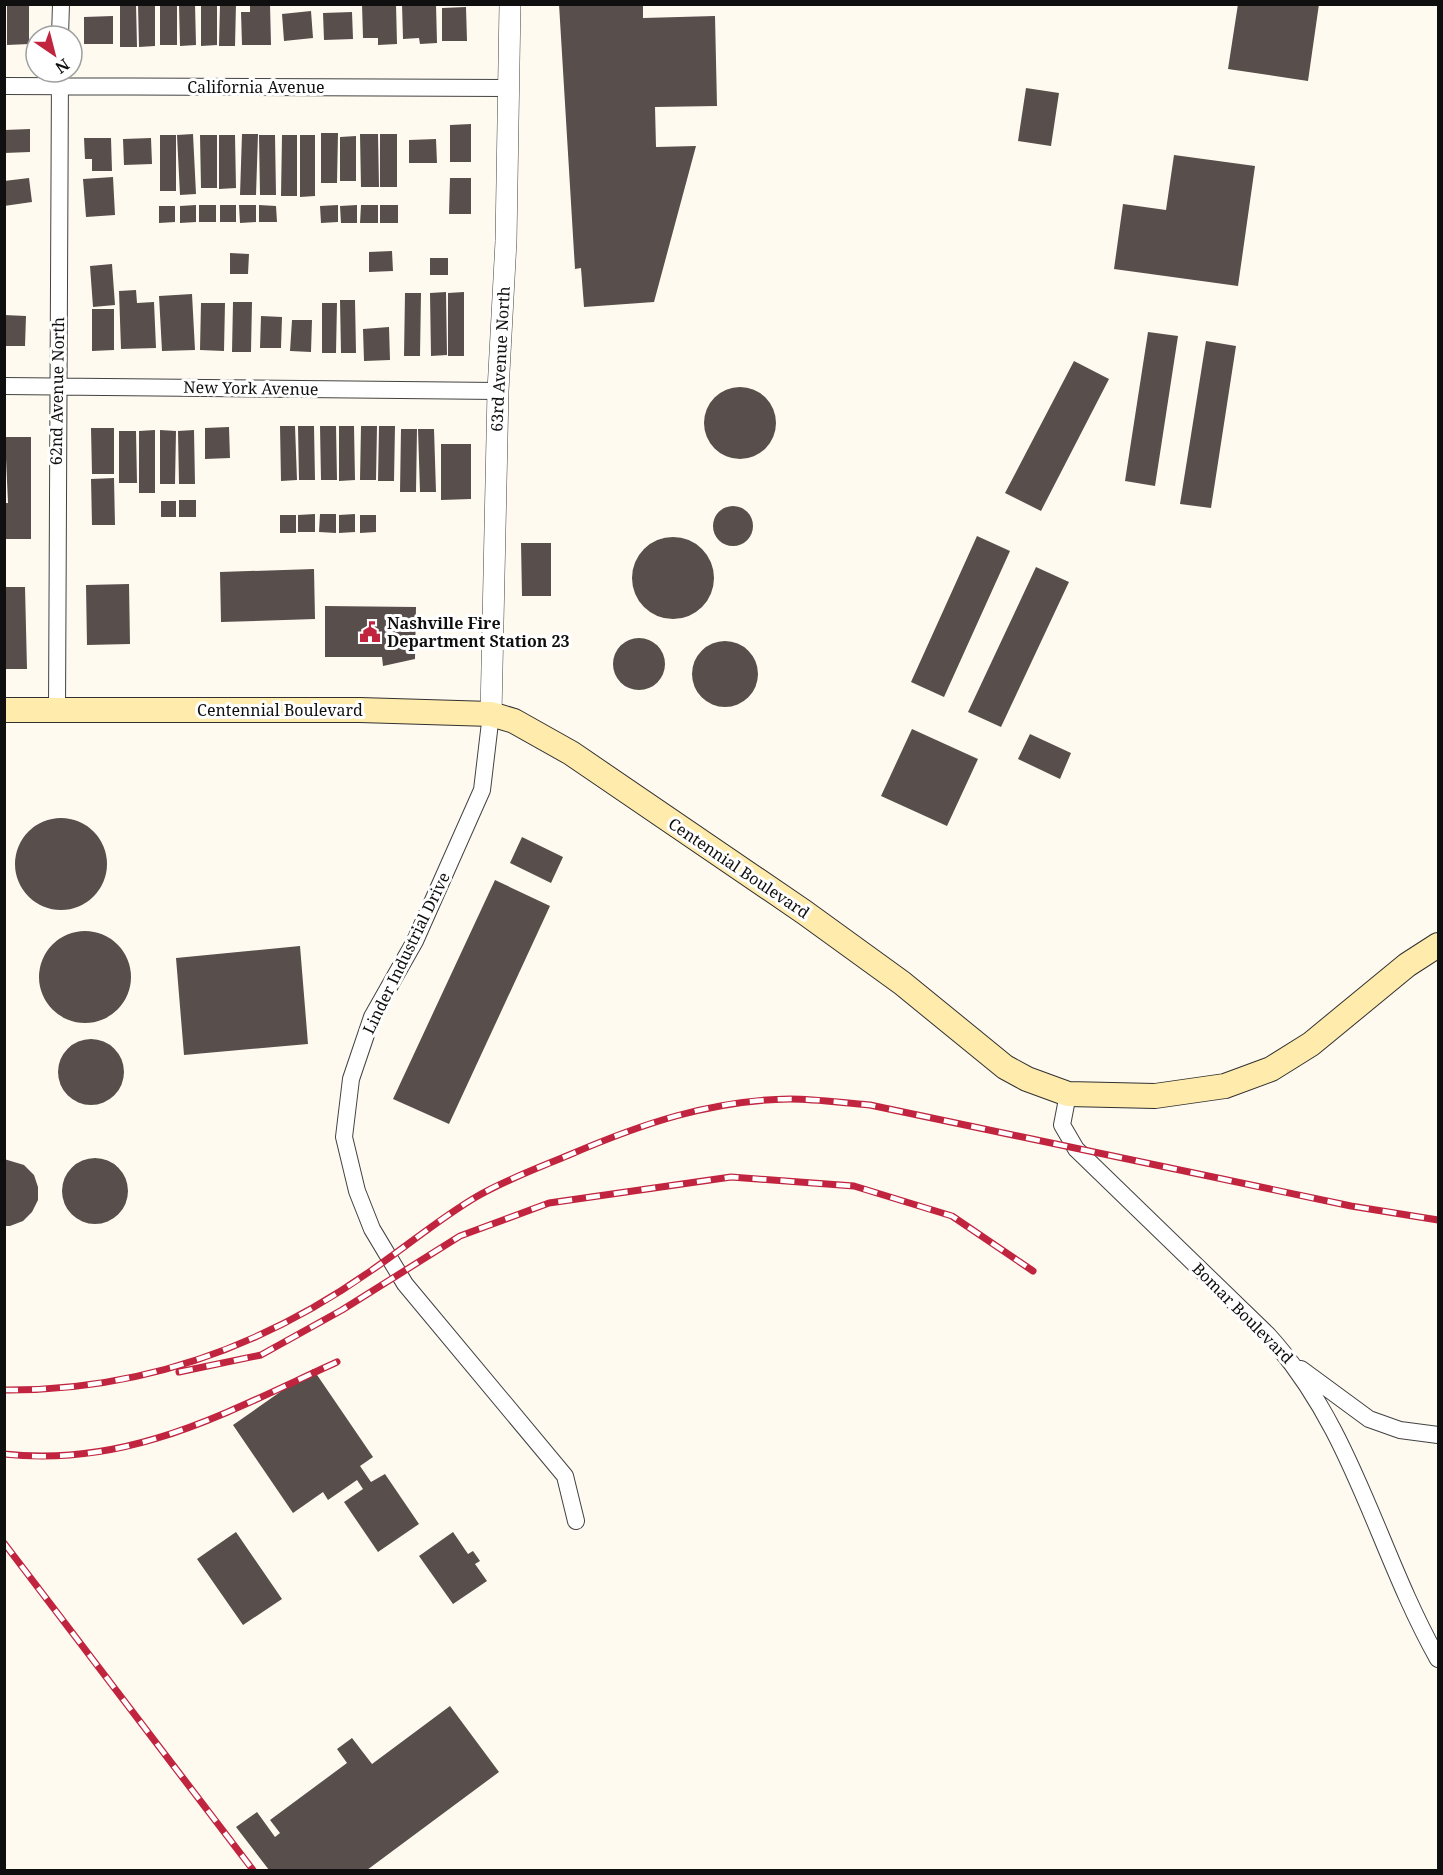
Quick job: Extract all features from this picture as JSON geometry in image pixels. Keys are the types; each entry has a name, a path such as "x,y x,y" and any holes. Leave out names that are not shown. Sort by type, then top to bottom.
{"main road":[{"name":"Centennial Boulevard","path":"4,710 360,710 491,714 514,721 571,753 735,864 902,983 1005,1067 1027,1079 1068,1094 1155,1096 1226,1086 1271,1069 1311,1044 1407,965 1438,945"},
{"name":"Centennial Boulevard","path":"1407,965 1438,926"}],"street":[{"path":"60,4 60,24"},
{"name":"63rd Avenue North","path":"491,714 498,391 506,241 510,4"},
{"name":"California Avenue","path":"84,79 508,88"},
{"name":"California Avenue","path":"4,86 24,84"},
{"name":"62nd Avenue North","path":"57,711 60,84"},
{"name":"New York Avenue","path":"4,386 498,391"},
{"name":"Linder Industrial Drive","path":"491,714 482,790 415,941 372,1017 351,1079 344,1137 357,1191 372,1229 388,1258 405,1284 565,1476 576,1521"},
{"name":"Bomar Boulevard","path":"1068,1094 1062,1125 1076,1149 1295,1364 1352,1464 1402,1589 1438,1659"},
{"path":"1295,1364 1369,1419 1400,1430 1438,1436"}],"building":[{"path":"120,4 136,4 137,47 120,47"},
{"path":"138,4 155,4 155,46 139,47"},
{"path":"160,4 177,4 177,45 160,45"},
{"path":"179,4 195,4 196,45 180,46"},
{"path":"201,4 217,4 217,45 201,46"},
{"path":"220,4 236,4 235,46 219,46"},
{"path":"250,4 270,4 271,45 242,45 241,12 250,12"},
{"path":"362,4 396,4 397,44 378,45 378,38 363,38"},
{"path":"402,4 436,4 437,43 420,44 419,38 403,39"},
{"path":"559,4 643,4 643,18 715,16 717,106 655,107 656,147 696,146 654,302 584,307 581,268 575,269"},
{"path":"1238,4 1319,4 1308,81 1228,69"},
{"path":"7,5 29,5 29,24 24,24 24,44 7,45"},
{"path":"466,7 467,41 442,41 442,8"},
{"path":"311,11 313,38 284,41 282,14"},
{"path":"352,12 353,39 324,40 323,13"},
{"path":"113,16 113,44 84,44 84,17"},
{"path":"1026,88 1059,93 1051,146 1018,141"},
{"path":"471,124 471,162 450,162 450,125"},
{"path":"30,129 30,152 4,153 4,130"},
{"path":"321,133 338,133 337,183 321,183"},
{"path":"193,134 196,194 180,195 177,135"},
{"path":"242,134 258,134 256,195 240,195"},
{"path":"360,134 378,134 379,187 361,187"},
{"path":"380,134 397,134 397,187 380,187"},
{"path":"160,135 176,135 176,191 160,191"},
{"path":"200,135 217,135 217,188 201,188"},
{"path":"219,135 235,135 236,188 219,189"},
{"path":"259,135 275,135 276,195 260,195"},
{"path":"282,135 297,135 297,196 281,196"},
{"path":"300,135 315,135 315,196 300,197"},
{"path":"356,136 356,181 340,181 340,137"},
{"path":"84,138 111,138 112,171 92,171 92,159 85,159"},
{"path":"151,138 152,164 124,165 123,139"},
{"path":"436,139 437,163 409,163 409,140"},
{"path":"1174,155 1255,166 1238,286 1114,269 1123,204 1166,210"},
{"path":"113,177 115,215 86,217 83,179"},
{"path":"29,178 32,202 4,206 4,181"},
{"path":"450,178 471,178 471,214 449,214"},
{"path":"196,205 196,222 180,223 180,206"},
{"path":"199,205 216,205 216,222 199,222"},
{"path":"220,205 236,205 236,222 220,222"},
{"path":"239,205 256,205 256,222 240,223"},
{"path":"259,205 276,206 277,222 259,222"},
{"path":"338,205 338,222 321,223 320,206"},
{"path":"357,205 357,223 341,223 340,206"},
{"path":"361,205 378,205 378,223 360,223"},
{"path":"380,205 398,205 398,223 380,223"},
{"path":"159,206 175,206 175,222 159,223"},
{"path":"392,251 393,271 369,272 369,252"},
{"path":"230,253 249,254 248,274 230,274"},
{"path":"430,258 448,258 448,275 430,275"},
{"path":"112,264 115,305 93,307 90,266"},
{"path":"136,290 137,303 154,302 156,348 121,349 119,291"},
{"path":"446,292 447,355 431,356 430,293"},
{"path":"464,292 464,356 448,356 448,293"},
{"path":"405,293 421,293 420,356 404,356"},
{"path":"192,294 195,350 162,351 159,296"},
{"path":"340,300 355,300 356,353 341,353"},
{"path":"233,302 252,302 251,352 232,352"},
{"path":"201,303 225,303 224,351 200,350"},
{"path":"322,303 337,303 336,353 322,353"},
{"path":"92,309 114,309 114,350 92,351"},
{"path":"4,315 26,316 25,346 4,346"},
{"path":"261,316 282,317 281,348 260,348"},
{"path":"292,320 312,320 311,352 290,351"},
{"path":"389,327 390,360 364,361 363,329"},
{"path":"1148,332 1178,336 1155,486 1125,481"},
{"path":"1206,341 1236,346 1211,508 1180,504"},
{"path":"1074,361 1109,379 1041,511 1005,493"},
{"path":"740,387 760,393 770,403 776,423 770,443 760,453 740,459 720,453 710,443 704,423 710,403 720,393"},
{"path":"280,426 295,426 297,480 281,481"},
{"path":"298,426 314,426 315,480 299,480"},
{"path":"320,426 336,426 337,480 321,480"},
{"path":"339,426 354,426 355,480 339,481"},
{"path":"361,426 377,426 376,480 360,480"},
{"path":"379,426 395,426 394,481 378,481"},
{"path":"229,427 230,458 205,459 205,428"},
{"path":"91,428 114,428 114,474 92,474"},
{"path":"401,429 417,429 416,492 400,492"},
{"path":"418,429 434,429 436,492 420,492"},
{"path":"155,430 155,493 139,493 139,431"},
{"path":"160,430 176,431 175,484 160,484"},
{"path":"194,430 195,484 179,484 178,431"},
{"path":"119,431 136,431 137,483 119,483"},
{"path":"5,437 31,437 31,539 4,539 4,503 8,503"},
{"path":"441,444 471,444 471,499 441,500"},
{"path":"114,478 115,525 92,525 91,479"},
{"path":"179,500 196,500 196,517 179,517"},
{"path":"161,501 176,501 176,517 161,517"},
{"path":"733,506 747,512 753,526 747,540 733,546 719,540 713,526 719,512"},
{"path":"315,514 315,532 298,532 298,515"},
{"path":"320,514 336,514 336,533 319,532"},
{"path":"355,514 355,532 339,533 339,515"},
{"path":"280,515 296,515 296,533 280,533"},
{"path":"360,515 376,515 376,532 360,533"},
{"path":"977,536 1010,551 944,697 911,682"},
{"path":"665,537 681,537 696,544 707,555 714,570 711,594 702,607 681,619 665,619 650,612 639,601 632,586 632,570 639,555 650,544"},
{"path":"521,543 551,543 551,596 522,596"},
{"path":"1036,567 1069,582 1001,727 968,712"},
{"path":"314,569 315,619 221,622 220,572"},
{"path":"129,584 130,644 87,645 86,585"},
{"path":"4,587 25,587 27,669 4,669"},
{"name":"Nashville Fire Department Station 23","path":"325,606 416,607 415,659 383,666 382,657 325,657"},
{"path":"634,638 644,638 658,645 665,664 658,683 644,690 634,690 624,686 617,679 613,669 613,659 617,649 624,642"},
{"path":"725,641 738,644 748,651 755,661 758,674 755,687 748,697 738,704 725,707 712,704 702,697 695,687 692,674 695,661 702,651 712,644"},
{"path":"912,729 978,759 947,826 881,796"},
{"path":"1030,734 1071,753 1060,779 1018,759"},
{"path":"61,818 79,821 94,831 104,846 107,864 104,882 94,897 79,907 61,910 43,907 28,897 18,882 15,864 18,846 28,831 43,821"},
{"path":"522,837 563,857 551,883 510,863"},
{"path":"495,880 550,906 449,1124 393,1099"},
{"path":"85,931 103,934 118,944 128,959 131,977 128,995 118,1010 103,1020 85,1023 67,1020 52,1010 42,995 39,977 42,959 52,944 67,934"},
{"path":"300,946 308,1044 184,1055 176,958"},
{"path":"84,1039 98,1039 110,1044 119,1053 124,1072 122,1085 115,1096 98,1105 84,1105 72,1100 63,1091 58,1079 58,1065 63,1053 72,1044"},
{"path":"88,1158 102,1158 114,1163 123,1172 128,1191 126,1204 119,1215 102,1224 88,1224 76,1219 67,1210 62,1198 62,1184 67,1172 76,1163"},
{"path":"4,1159 24,1165 34,1175 38,1187 38,1200 32,1212 23,1221 10,1226 4,1226"},
{"path":"313,1369 373,1457 360,1466 371,1482 385,1474 419,1524 378,1552 344,1502 363,1489 357,1480 328,1500 323,1492 293,1513 233,1425"},
{"path":"236,1532 282,1599 243,1625 197,1559"},
{"path":"453,1532 468,1554 473,1551 480,1561 475,1564 487,1581 453,1604 419,1556"},
{"path":"450,1706 499,1772 367,1870 269,1870 236,1827 257,1812 275,1837 280,1833 270,1820 347,1763 337,1749 352,1738 372,1764"}],"railway":[{"path":"4,1390 54,1388 151,1373 243,1342 288,1321 330,1297 372,1270 462,1205 510,1180 650,1124 704,1109 761,1100 800,1099 870,1105 1351,1206 1438,1220"},
{"path":"179,1372 261,1355 342,1310 460,1236 549,1203 731,1177 854,1186 952,1216 1033,1271"},
{"path":"4,1454 50,1456 93,1453 135,1444 216,1417 337,1362"},
{"path":"4,1543 253,1870"}],"place":[{"name":"Nashville Fire Department Station 23","path":"370,632"}]}
